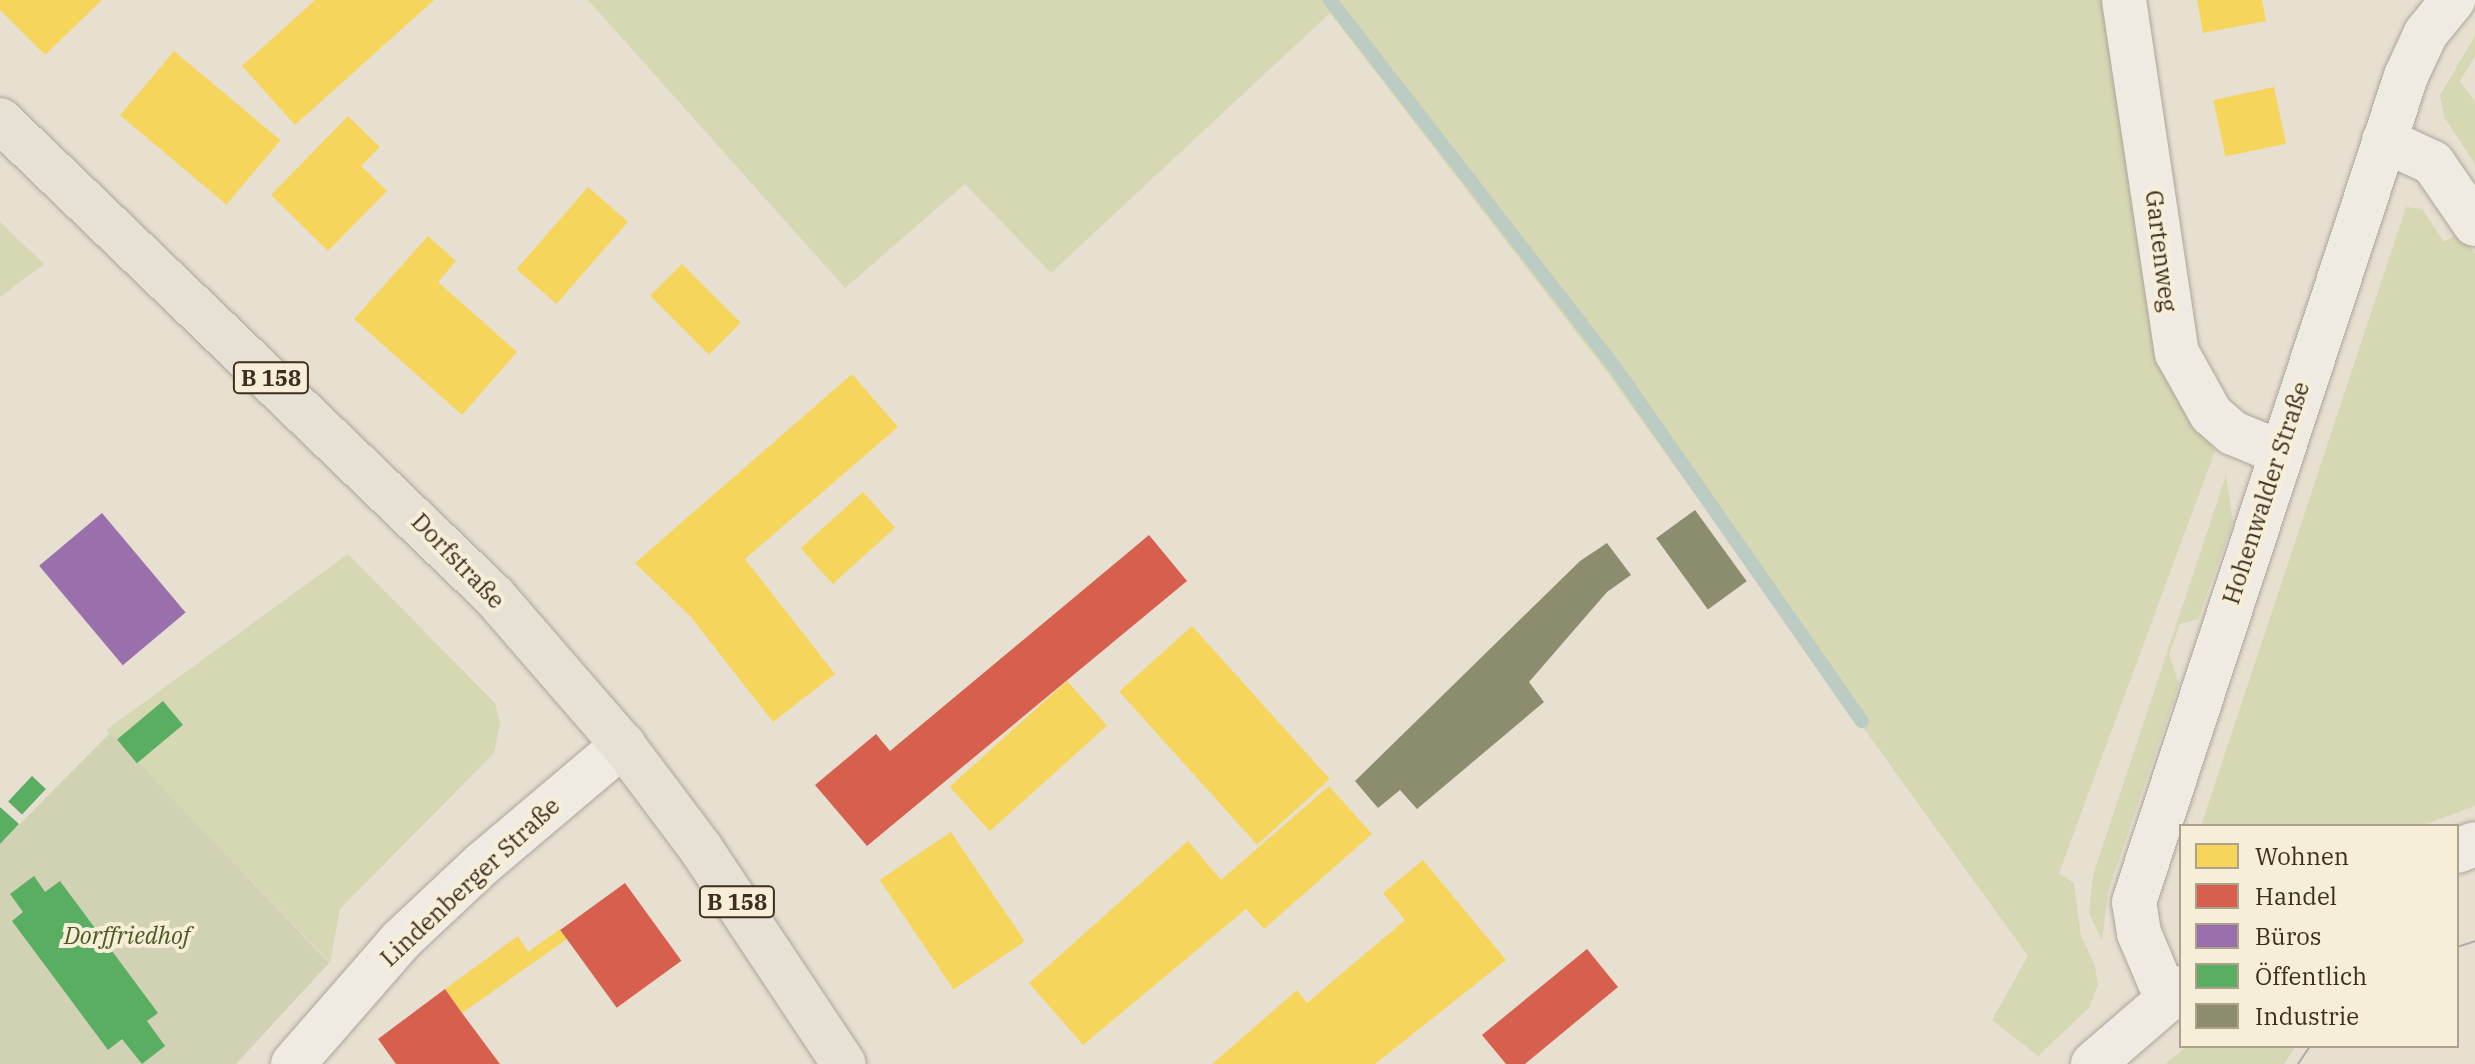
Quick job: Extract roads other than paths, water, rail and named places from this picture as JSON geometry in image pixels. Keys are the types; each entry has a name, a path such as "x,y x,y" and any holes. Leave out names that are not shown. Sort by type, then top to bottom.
{"main road":[{"name":"Dorfstraße","path":"0,120 494,596 623,745 713,867 844,1064"}],"street":[{"name":"Gartenweg","path":"2124,0 2177,353 2189,383 2211,414 2233,433 2279,452"},
{"name":"Hohenwalder Straße","path":"2174,992 2139,933 2134,902 2279,452 2384,140 2426,33 2453,0"},
{"path":"2384,140 2433,163 2475,224"},
{"name":"Lindenberger Straße","path":"293,1064 401,940 482,864 623,745"},
{"path":"2093,1064 2174,992"}],"waterway":[{"path":"1330,0 1614,366 1862,721"}],"tram line":[{"path":"2459,946 2475,941"},
{"path":"2298,1064 2309,1048"}],"park label":[{"name":"Dorffriedhof","path":"127,936"}]}
